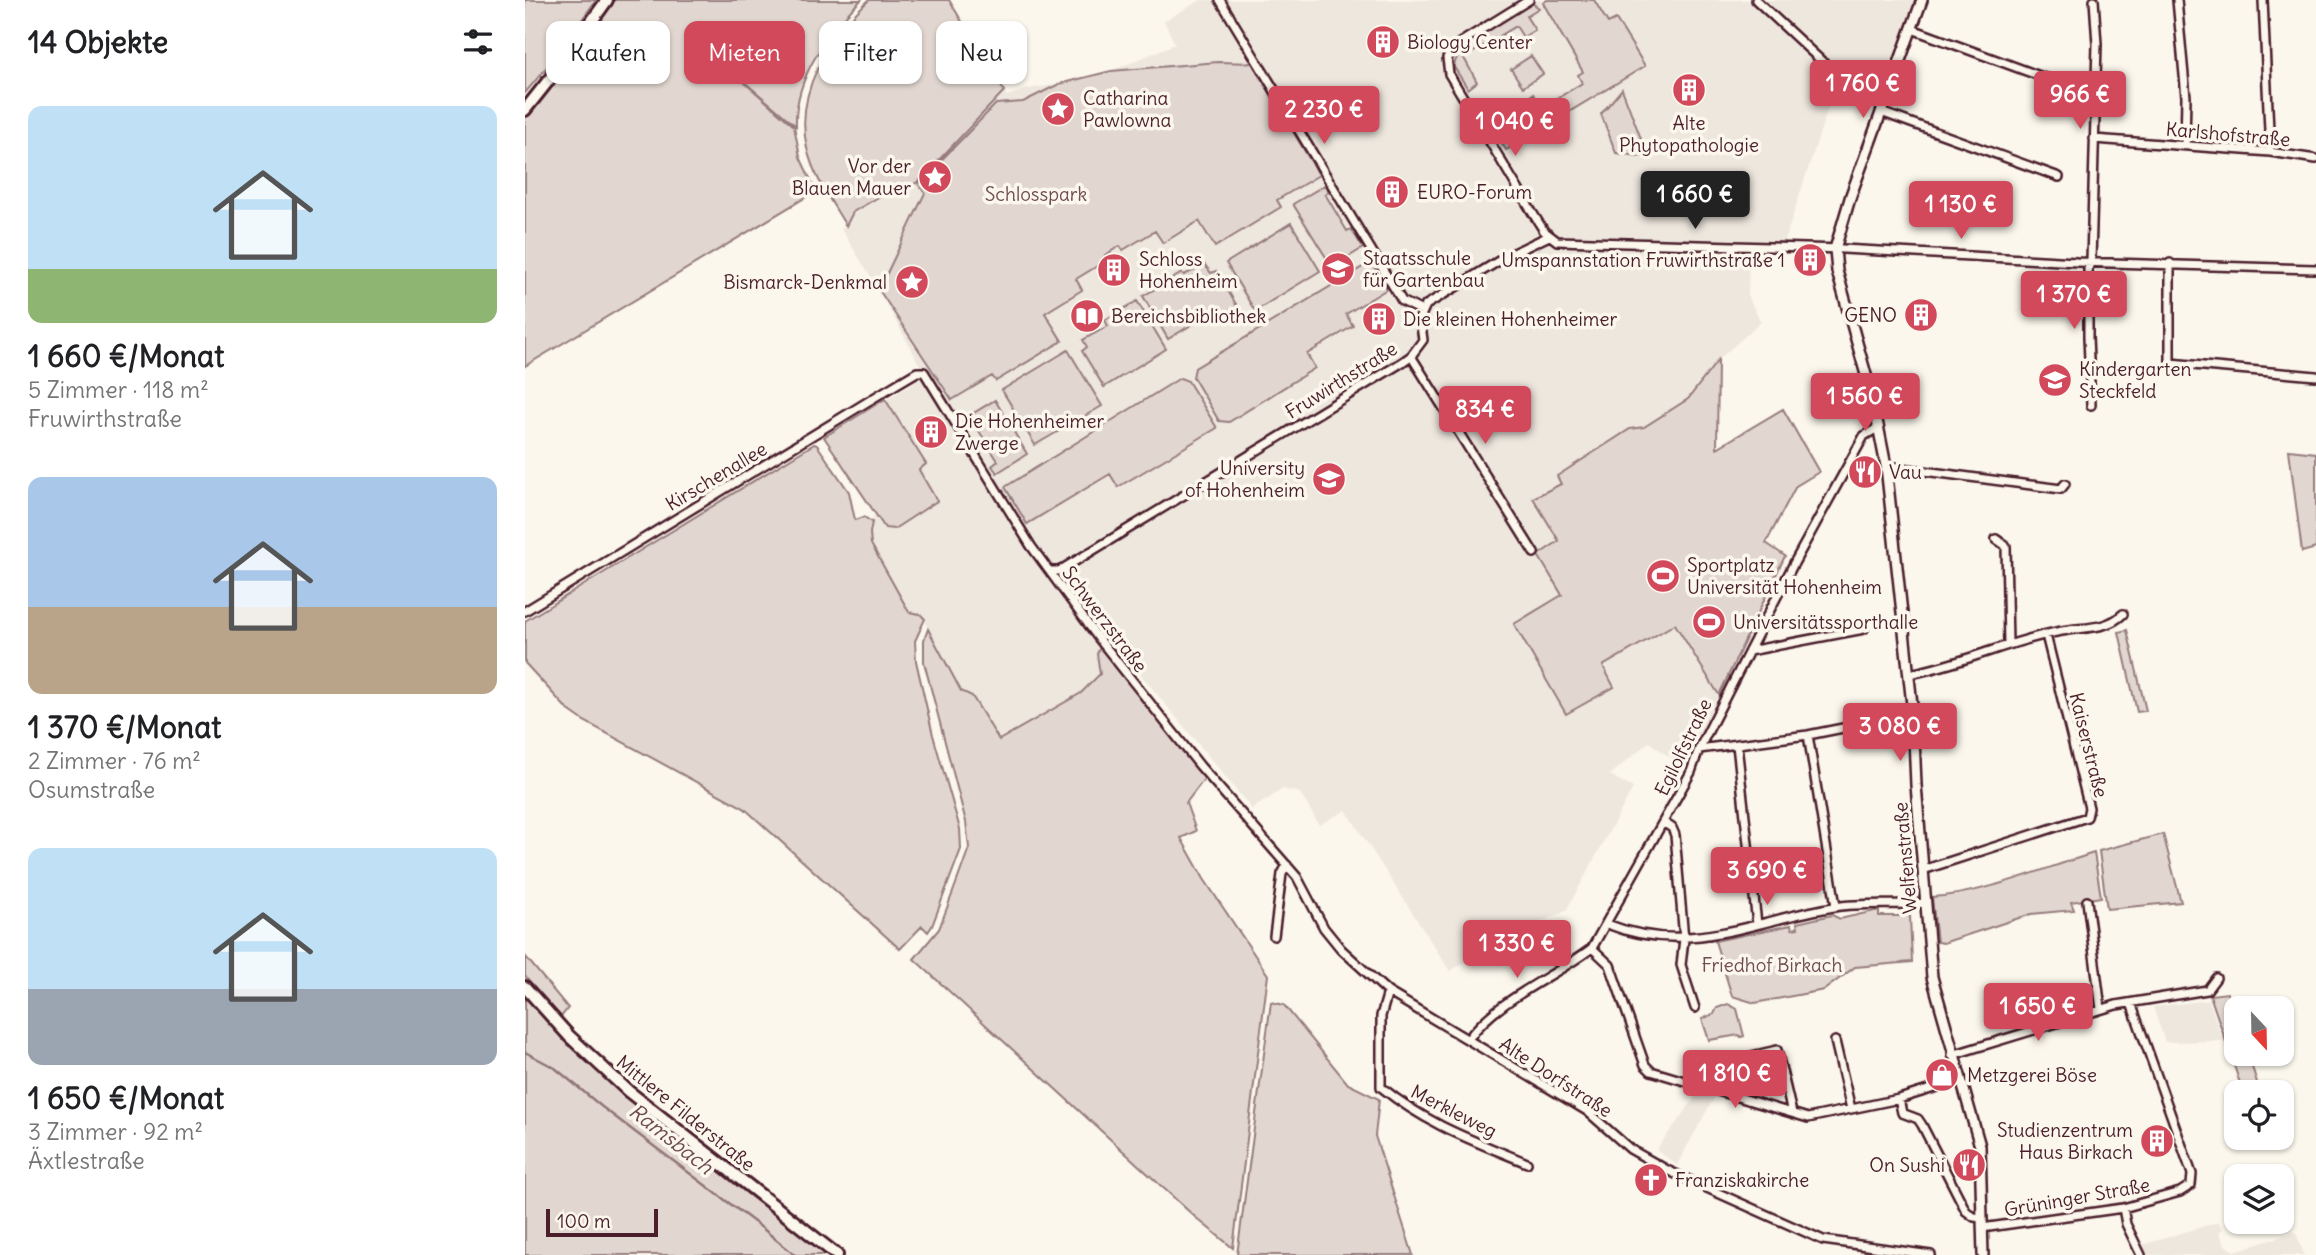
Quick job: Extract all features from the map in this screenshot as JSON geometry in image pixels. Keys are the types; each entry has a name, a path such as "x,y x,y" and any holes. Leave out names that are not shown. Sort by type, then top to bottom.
{"main road":[{"path":"525,110 607,0"},
{"name":"Mittlere Filderstraße","path":"525,986 569,1036 628,1091 837,1255"}],"street":[{"path":"1220,0 1402,301 1422,312 1426,305 1504,258 1549,236"},
{"path":"1529,0 1458,44 1447,58 1449,74 1462,96 1532,212 1549,236 1557,241 1839,249 2077,262 2316,269"},
{"path":"1756,0 1829,68 1887,96"},
{"path":"1839,249 1851,195 1922,0"},
{"path":"2091,405 2088,269 2091,261 2097,44 2094,0"},
{"path":"2177,0 2186,97 2185,145"},
{"path":"2263,0 2270,152"},
{"path":"1912,29 2059,83"},
{"path":"1881,113 2059,177"},
{"name":"Karlshofstraße","path":"2094,139 2270,152 2316,159"},
{"name":"Welfenstraße","path":"1839,249 1837,271 1879,427 1886,466 1913,714 1916,785 1932,977 1980,1146 1983,1255"},
{"path":"2170,263 2170,363 2316,376"},
{"name":"Fruwirthstraße","path":"1052,571 1059,571 1411,356 1423,340 1420,324 1422,312"},
{"path":"1411,356 1534,553"},
{"name":"Kirschenallee","path":"525,611 916,372 924,372"},
{"name":"Schwerzstraße","path":"924,372 1031,546 1052,571 1055,580 1079,613 1157,713 1254,830 1287,865"},
{"name":"Egilolfstraße","path":"1468,1039 1480,1023 1496,1009 1573,963 1592,948 1691,772 1699,750 1793,565 1864,436 1879,427"},
{"path":"1886,466 2061,489 2066,484"},
{"path":"1996,539 2006,546 2008,644"},
{"path":"1909,674 2008,644 2098,627 2115,622 2123,614"},
{"path":"1749,651 1864,629"},
{"name":"Kaiserstraße","path":"1923,870 2087,817 2089,808 2046,635"},
{"path":"1699,750 1808,735 1913,714"},
{"path":"1808,735 1836,906"},
{"path":"1737,746 1757,924"},
{"path":"1663,822 1672,828 1675,835 1683,939 1681,965 1695,1008"},
{"path":"1275,936 1282,874 1287,865"},
{"name":"Alte Dorfstraße","path":"1287,865 1297,877 1324,928 1341,949 1388,992 1587,1111 1630,1149 1669,1171 1822,1240 1931,1255"},
{"path":"2087,901 2101,1009"},
{"path":"1607,924 1623,930 1683,939 1836,906 1926,903"},
{"path":"1592,948 1610,965 1645,1065 1651,1071 1808,1118 1899,1099 1960,1080"},
{"path":"1952,1055 2101,1009 2207,990 2215,978"},
{"name":"Merkleweg","path":"1388,992 1381,1016 1381,1087 1409,1109 1468,1140 1527,1163"},
{"name":"Grüninger Straße","path":"1982,1223 2123,1209 2180,1192 2191,1185 2193,1178 2131,1003"},
{"path":"1835,1041 1851,1109"},
{"path":"1751,1056 1777,1050 1791,1114"},
{"path":"1899,1099 1902,1112 1917,1119 1922,1125 1966,1211 1982,1223"},
{"path":"2123,1209 2126,1224 2141,1255"}],"shaded area":[{"name":"University of Hohenheim","path":"1201,0 1919,0 1882,100 1837,80 1782,249 1749,252 1748,297 1761,322 1718,360 1717,448 1783,409 1819,472 1796,486 1766,543 1785,556 1684,768 1649,742 1610,775 1633,788 1566,911 1506,937 1450,971 1346,810 1319,825 1300,793 1283,789 1252,809 1128,659 1107,685 1005,750 972,696 962,691 925,619 920,614 909,613 871,544 874,513 824,437 920,379 924,373 879,290 841,229 846,226 853,213 900,185 919,181 1004,91 1007,96 1111,71 1175,44 1164,21"},
{"path":"2209,1000 2223,1041 2165,1042 2153,1007"},
{"path":"1701,1090 1716,1094 1677,1165 1656,1150"},
{"path":"2218,1222 2223,1229 2219,1232 2225,1245 2235,1251 2296,1232 2304,1255 2148,1255 2142,1245"}],"green space":[{"path":"525,0 596,0 581,21 546,21 546,68 525,93"},
{"path":"615,0 861,0 842,21 819,21 819,51 805,79 805,21 684,21 684,84 746,84 794,126 800,157 816,191 525,366 525,116 551,84 670,84 670,21 599,21"},
{"path":"869,0 949,0 962,21 936,21 936,84 1000,84 1004,91 919,181 904,190 899,185 853,212 846,226 823,188 807,148 804,127 806,106 810,86 819,65 819,84 922,84 922,21 849,21"},
{"path":"1547,0 1594,0 1608,23 1616,19 1645,66 1506,150 1496,133 1526,115 1523,110 1530,105 1527,98 1533,94 1541,108 1582,83 1578,75 1583,72 1543,3"},
{"path":"1532,3 1539,8 1526,16 1535,30 1523,37 1516,26 1464,58 1477,82 1468,89 1454,67 1464,47 1485,30"},
{"path":"1531,56 1543,74 1523,87 1511,69"},
{"name":"Schlosspark","path":"1218,62 1252,63 1319,175 1277,200 1281,207 1215,247 1199,221 1163,243 1155,231 1123,250 1120,246 1105,255 1107,260 1076,279 1082,290 1045,313 1062,341 996,381 992,376 952,400 879,290 925,193 918,184 996,104 1023,102 1059,84 1111,71"},
{"path":"747,84 803,84 797,108 796,126"},
{"path":"1622,89 1648,157 1616,153 1601,114"},
{"path":"1325,185 1329,192 1325,194 1347,231 1351,229 1363,248 1332,267 1293,204"},
{"path":"1291,223 1320,271 1255,311 1226,263"},
{"path":"1371,262 1387,289 1346,314 1353,326 1307,354 1315,368 1229,422 1219,421 1193,377 1195,368"},
{"path":"1205,265 1211,273 1216,271 1237,306 1215,319 1211,313 1168,339 1143,296 1182,273 1184,275"},
{"path":"1137,301 1166,349 1104,387 1082,351 1087,347 1083,340 1108,326 1105,320"},
{"path":"1068,350 1102,406 1035,445 1002,390"},
{"name":"Sportplatz Universität Hohenheim","path":"1718,360 1717,448 1783,409 1819,472 1796,486 1766,543 1785,556 1719,695 1675,624 1603,666 1614,687 1566,714 1514,624 1562,595 1538,555 1559,541 1533,498 1561,484 1557,476 1630,429 1644,427 1688,399"},
{"path":"1180,378 1188,381 1217,428 1118,487 1110,474 1027,524 1005,487"},
{"path":"885,399 926,464 919,470 937,501 894,529 885,528 824,437"},
{"path":"995,400 1027,454 997,473 992,466 998,461 974,423 967,427 964,419"},
{"path":"814,444 849,492 855,520 864,517 872,522 871,544 909,612 920,614 925,619 915,641 916,661 933,735 960,829 961,849 932,926 928,932 922,926 900,949 744,808 584,721 567,709 525,663 525,621"},
{"path":"2289,450 2316,453 2316,548 2302,552"},
{"path":"928,629 961,691 972,696 999,740 1081,693 1100,674 1097,654 1100,647 1205,778 1186,803 1196,831 1181,838 1204,879 1268,975 1233,1248 1195,1217 914,959 939,929 969,848 966,822 924,662 924,640"},
{"path":"2127,630 2146,711 2137,712 2119,632"},
{"path":"2163,834 2181,902 2107,909 2099,851"},
{"path":"2094,853 2101,897 2071,902 2074,910 2031,914 1943,943 1937,942 1932,897 1993,886"},
{"name":"Friedhof Birkach","path":"1879,910 1879,916 1910,916 1912,962 1855,967 1824,990 1755,1003 1732,996 1715,941 1791,925 1792,929 1798,928 1797,923 1832,915 1840,919"},
{"path":"525,956 568,1008 561,1017 525,976"},
{"path":"2227,993 2228,996 2224,996 2224,1036 2210,995"},
{"path":"525,995 566,1043 723,1173 819,1248 834,1255 525,1255"},
{"path":"1271,1002 1284,1005 1348,1084 1379,1099 1375,1136 1413,1255 1237,1255"},
{"path":"1728,1004 1737,1009 1744,1036 1709,1040 1702,1019"},
{"path":"2234,1066 2252,1066 2256,1080 2239,1080"}],"waterway":[{"name":"Ramsbach","path":"525,1052 555,1068 795,1255"}],"place":[{"name":"Biology Center","path":"1383,42"},
{"name":"Alte Phytopathologie","path":"1689,90"},
{"name":"Catharina Pawlowna","path":"1058,109"},
{"name":"Vor der Blauen Mauer","path":"935,177"},
{"name":"EURO-Forum","path":"1392,192"},
{"name":"Umspannstation Fruwirthstraße 1","path":"1810,260"},
{"name":"Staatsschule für Gartenbau","path":"1338,269"},
{"name":"Schloss Hohenheim","path":"1114,270"},
{"name":"Bismarck-Denkmal","path":"912,282"},
{"name":"GENO","path":"1921,315"},
{"name":"Bereichsbibliothek","path":"1087,316"},
{"name":"Die kleinen Hohenheimer","path":"1379,319"},
{"name":"Kindergarten Steckfeld","path":"2055,380"},
{"name":"Die Hohenheimer Zwerge","path":"931,432"},
{"name":"Vau","path":"1865,472"},
{"name":"University of Hohenheim","path":"1329,479"},
{"name":"Sportplatz Universität Hohenheim","path":"1663,576"},
{"name":"Universitätssporthalle","path":"1709,622"},
{"name":"Metzgerei Böse","path":"1942,1075"},
{"name":"Studienzentrum Haus Birkach","path":"2157,1141"},
{"name":"On Sushi","path":"1969,1165"},
{"name":"Franziskakirche","path":"1651,1180"}]}
